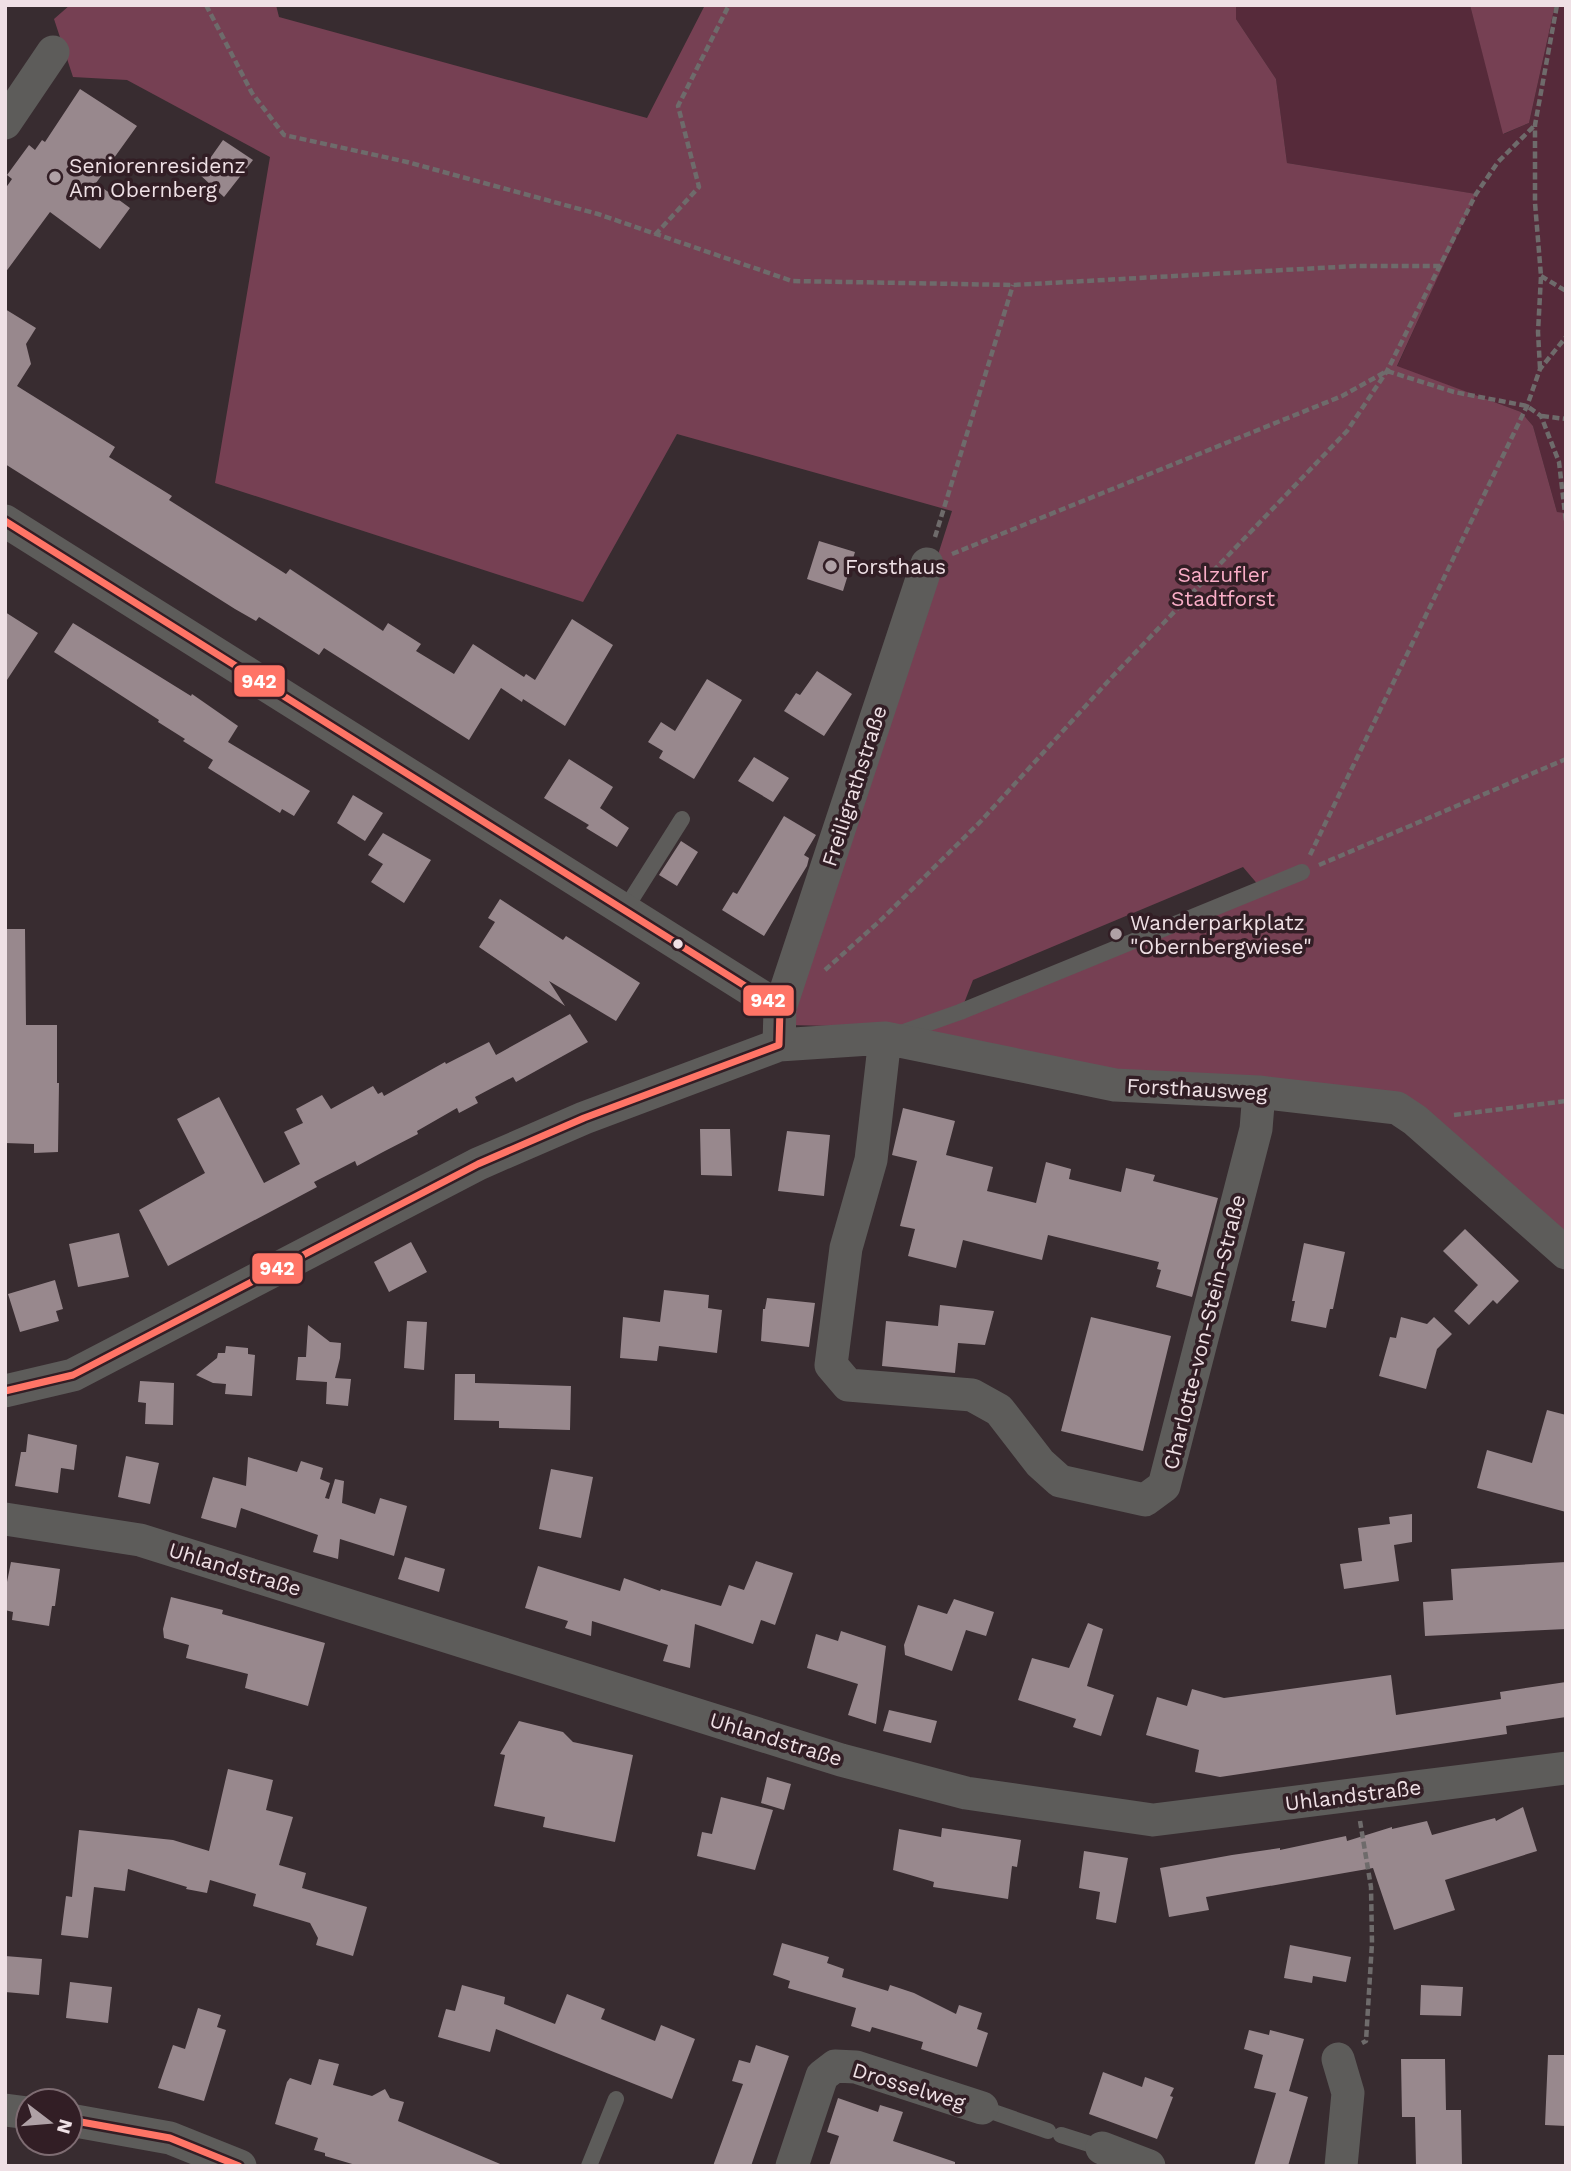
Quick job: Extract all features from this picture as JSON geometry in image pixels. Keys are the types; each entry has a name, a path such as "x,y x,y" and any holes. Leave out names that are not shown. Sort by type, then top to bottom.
{"street":[{"path":"5,124 53,52"},
{"path":"6,523 780,1008"},
{"name":"Freiligrathstraße","path":"779,1045 780,1008 927,564"},
{"name":"Forsthausweg","path":"5,1391 74,1375 478,1164 584,1118 779,1045 885,1038 1115,1085 1259,1092 1397,1108 1415,1120 1566,1253"},
{"name":"Charlotte-von-Stein-Straße","path":"885,1038 870,1160 846,1248 831,1365 848,1385 972,1395 999,1410 1040,1463 1060,1481 1145,1500 1164,1486 1256,1129 1259,1092"},
{"name":"Uhlandstraße","path":"5,1519 140,1540 841,1760 966,1793 1153,1820 1566,1768"},
{"path":"1338,2059 1348,2093 1341,2166"},
{"name":"Drosselweg","path":"792,2166 822,2076 835,2066 856,2067 982,2108"},
{"path":"84,2123 170,2138 240,2166"},
{"name":"Drosselweg","path":"1102,2148 1149,2166"}],"lane":[{"path":"624,911 682,819"},
{"path":"885,1038 960,1012 1302,872"},
{"path":"589,2166 615,2099"},
{"name":"Drosselweg","path":"982,2108 1102,2148"}],"path":[{"path":"206,5 252,93 284,135 445,173 598,214 792,281 1013,285 1356,265 1441,266"},
{"path":"655,235 699,187 678,106 729,5"},
{"path":"1540,369 1538,331 1541,276 1535,203 1535,125 1557,5"},
{"path":"821,972 882,919 981,821 1112,677 1347,431 1387,371 1476,194 1498,162 1535,125"},
{"path":"1541,276 1566,291"},
{"path":"927,564 1013,285"},
{"path":"1302,872 1527,406 1540,369 1566,337"},
{"path":"927,564 1342,396 1387,371 1454,392 1527,406 1541,416 1566,419"},
{"path":"1541,416 1559,462 1566,522"},
{"path":"1302,872 1566,760"},
{"path":"1415,1120 1566,1101"},
{"path":"1338,2059 1366,2041 1373,1943 1371,1887 1356,1794"}],"shaded area":[{"path":"1236,5 1470,5 1504,134 1529,123 1555,5 1566,5 1566,513 1557,512 1533,426 1521,412 1397,367 1475,194 1287,163 1276,79 1236,19"}],"green space":[{"name":"Salzufler Stadtforst","path":"70,5 276,5 279,17 647,118 705,5 1236,5 1236,19 1276,79 1287,163 1476,194 1397,366 1521,412 1533,426 1557,512 1566,513 1566,1243 1405,1102 1119,1071 881,1027 787,1025 952,511 677,434 583,602 215,483 270,157 127,80 73,77 54,19","holes":["1243,867 1260,887 961,1011 973,980"]},
{"path":"1470,5 1555,5 1529,123 1503,134"}],"building":[{"name":"Seniorenresidenz Am Obernberg","path":"80,89 137,126 96,183 130,208 100,249 50,212 5,273 5,189 12,179 7,175 29,145 35,150 42,140 45,142"},
{"path":"223,140 253,160 224,197 199,174"},
{"path":"5,309 36,328 26,344 31,364 17,386 115,447 109,457 172,496 169,500 286,574 290,569 383,631 388,623 421,644 416,651 454,674 473,644 524,677 526,674 535,680 572,619 613,645 565,726 501,688 469,740 324,648 319,655 259,617 256,621 235,609 5,464"},
{"name":"Forsthaus","path":"819,541 855,552 843,591 807,579"},
{"path":"5,612 38,633 5,683"},
{"path":"73,623 191,696 192,694 238,726 228,742 310,791 294,816 282,809 280,813 208,768 213,760 183,741 185,739 158,722 159,720 54,652"},
{"path":"817,671 852,694 824,736 784,711 796,693 800,695"},
{"path":"707,679 742,700 694,779 659,758 663,751 648,742 661,722 675,731"},
{"path":"754,757 789,778 773,802 738,781"},
{"path":"569,759 613,787 600,808 629,828 617,847 586,828 589,825 544,798"},
{"path":"353,795 383,813 365,841 337,823"},
{"path":"784,816 816,835 804,855 809,858 807,866 764,936 722,910 733,892 737,894"},
{"path":"383,833 431,860 404,903 371,882 383,864 368,855"},
{"path":"681,841 698,852 677,886 659,875"},
{"path":"500,899 563,940 566,936 640,983 616,1021 549,981 565,1006 479,947 495,922 488,918"},
{"path":"5,929 25,929 26,1025 57,1025 58,1152 34,1153 34,1144 5,1143"},
{"path":"570,1014 588,1042 516,1082 513,1077 475,1097 478,1103 459,1113 457,1108 417,1131 418,1134 357,1166 355,1161 314,1182 317,1187 168,1266 139,1210 205,1173 177,1119 219,1097 264,1183 300,1164 284,1132 303,1123 296,1109 322,1095 331,1109 373,1086 378,1094 382,1092 384,1096 445,1062 446,1064 489,1042 496,1055"},
{"path":"903,1108 955,1121 946,1155 993,1167 987,1191 1036,1203 1046,1162 1071,1169 1069,1179 1121,1192 1126,1168 1155,1175 1153,1181 1218,1198 1192,1297 1156,1287 1161,1270 1157,1269 1159,1262 1048,1235 1042,1260 963,1240 956,1268 908,1256 915,1229 900,1226 917,1161 892,1155"},
{"path":"700,1129 730,1129 732,1176 701,1175"},
{"path":"787,1131 830,1135 824,1196 778,1191"},
{"path":"1465,1229 1519,1281 1497,1304 1493,1300 1469,1325 1454,1311 1478,1285 1443,1251"},
{"path":"119,1233 129,1277 78,1287 69,1244"},
{"path":"411,1242 427,1272 389,1292 374,1262"},
{"path":"1304,1243 1345,1252 1333,1309 1330,1309 1326,1328 1291,1321 1295,1301 1292,1301"},
{"path":"55,1280 63,1309 56,1311 59,1321 20,1332 8,1294"},
{"path":"664,1290 709,1295 708,1308 722,1310 717,1353 659,1346 657,1361 620,1358 623,1317 660,1322"},
{"path":"767,1298 815,1303 809,1347 761,1341 763,1309"},
{"path":"940,1305 994,1311 985,1345 958,1343 955,1373 882,1366 886,1321 938,1326"},
{"path":"1091,1317 1171,1336 1143,1451 1061,1431"},
{"path":"1401,1317 1427,1324 1434,1317 1452,1334 1437,1349 1426,1389 1379,1376 1390,1337 1396,1338"},
{"path":"407,1321 427,1322 424,1370 404,1368"},
{"path":"308,1325 330,1342 341,1343 335,1378 351,1379 348,1406 326,1404 327,1382 296,1380 298,1357 306,1357"},
{"path":"226,1346 248,1348 248,1354 255,1355 252,1396 225,1394 226,1384 213,1383 196,1375 217,1358 218,1353 225,1353"},
{"path":"455,1374 475,1374 475,1383 571,1386 570,1430 499,1428 499,1421 454,1420"},
{"path":"140,1381 174,1383 173,1425 145,1424 146,1403 138,1402"},
{"path":"1547,1410 1566,1415 1566,1512 1477,1488 1487,1450 1532,1463"},
{"path":"28,1434 77,1445 74,1470 61,1468 58,1493 15,1486 21,1452 26,1452"},
{"path":"126,1456 159,1463 150,1504 118,1497"},
{"path":"248,1457 297,1472 301,1461 323,1468 320,1479 330,1483 325,1498 329,1499 335,1479 344,1481 342,1503 375,1514 380,1498 407,1506 394,1556 340,1539 338,1559 313,1552 318,1535 241,1508 236,1528 201,1518 213,1477 246,1486"},
{"path":"551,1469 593,1477 581,1538 539,1529"},
{"path":"1412,1514 1412,1542 1394,1545 1399,1581 1344,1589 1340,1564 1362,1561 1358,1528 1390,1524 1389,1517"},
{"path":"405,1557 445,1569 439,1592 398,1579"},
{"path":"756,1561 793,1573 775,1625 761,1620 753,1644 695,1624 690,1668 663,1661 668,1645 592,1621 591,1636 565,1628 568,1621 525,1608 538,1566 620,1591 624,1578 660,1591 661,1589 721,1606 729,1585 744,1590"},
{"path":"11,1562 60,1569 55,1606 52,1606 49,1626 12,1620 13,1612 5,1610 5,1592"},
{"path":"1566,1562 1566,1629 1425,1636 1423,1602 1453,1600 1451,1569"},
{"path":"171,1597 223,1610 222,1614 325,1643 308,1706 245,1688 248,1674 186,1658 189,1645 164,1638 163,1629"},
{"path":"954,1599 994,1612 986,1636 966,1630 952,1671 905,1655 904,1645 918,1605 947,1614"},
{"path":"1088,1623 1103,1629 1087,1686 1114,1695 1101,1736 1073,1727 1076,1719 1018,1700 1032,1658 1069,1668"},
{"path":"841,1631 886,1646 876,1724 848,1715 858,1684 807,1668 816,1634 838,1641"},
{"path":"1391,1675 1396,1715 1501,1699 1500,1692 1566,1682 1566,1717 1506,1726 1507,1734 1220,1777 1195,1772 1199,1750 1146,1735 1157,1697 1187,1706 1192,1689 1224,1698"},
{"path":"889,1710 937,1721 931,1743 883,1731"},
{"path":"519,1721 563,1732 573,1742 633,1755 615,1842 543,1827 545,1817 494,1806 505,1755 500,1754"},
{"path":"228,1769 273,1780 266,1810 293,1817 279,1865 306,1873 302,1888 367,1907 353,1956 316,1945 318,1938 310,1923 253,1906 256,1894 210,1880 207,1893 186,1889 187,1887 128,1869 125,1891 94,1887 88,1938 61,1935 66,1896 72,1897 79,1830 173,1840 209,1851"},
{"path":"767,1777 791,1784 784,1810 761,1803"},
{"path":"721,1797 773,1810 755,1870 697,1856 702,1832 712,1834"},
{"path":"1523,1807 1537,1851 1445,1880 1455,1910 1394,1930 1373,1868 1206,1897 1209,1910 1169,1917 1160,1868 1232,1855 1280,1850 1346,1836 1347,1841 1392,1827 1427,1821 1432,1835 1495,1818 1496,1821"},
{"path":"942,1828 1021,1840 1017,1867 1012,1866 1008,1899 933,1887 934,1882 893,1870 899,1829 941,1837"},
{"path":"1084,1851 1128,1858 1116,1923 1096,1919 1100,1892 1079,1888"},
{"path":"782,1943 829,1957 827,1963 844,1969 842,1977 888,1991 890,1985 914,1993 956,2014 959,2005 982,2013 977,2029 988,2033 977,2067 921,2049 923,2042 872,2027 870,2032 851,2026 856,2008 788,1988 790,1981 773,1975"},
{"path":"1290,1945 1351,1957 1346,1982 1313,1976 1312,1983 1284,1978"},
{"path":"5,1956 42,1959 39,1995 5,1992"},
{"path":"70,1982 112,1987 108,2023 66,2018"},
{"path":"462,1985 505,1997 504,2004 555,2024 567,1994 605,2009 601,2019 655,2041 661,2025 695,2039 672,2099 496,2029 490,2052 438,2037 446,2009 455,2011"},
{"path":"1421,1985 1463,1987 1461,2016 1420,2015"},
{"path":"198,2008 221,2015 217,2027 226,2030 204,2101 158,2088 173,2045 185,2049"},
{"path":"1249,2030 1269,2035 1270,2030 1304,2039 1289,2091 1308,2097 1288,2166 1254,2166 1276,2093 1254,2088 1263,2055 1244,2049"},
{"path":"756,2045 789,2056 751,2166 713,2166 743,2084 732,2081 739,2060 750,2063"},
{"path":"1548,2055 1566,2055 1566,2126 1545,2125"},
{"path":"319,2059 339,2064 333,2085 372,2096 385,2089 390,2098 404,2102 398,2121 505,2166 359,2166 314,2150 318,2138 275,2124 287,2082 290,2078 311,2085"},
{"path":"1401,2059 1445,2059 1446,2110 1461,2110 1462,2166 1416,2166 1415,2117 1402,2117"},
{"path":"1103,2072 1142,2087 1145,2077 1174,2088 1157,2139 1089,2114"},
{"path":"838,2098 878,2112 880,2105 903,2112 893,2141 955,2162 955,2166 829,2166 839,2136 827,2132"}],"transit line":[{"name":"942","path":"5,521 780,1008 779,1045 584,1118 478,1164 73,1375 5,1391"},
{"name":"942","path":"84,2123 170,2138 239,2166"}],"place":[{"name":"Seniorenresidenz Am Obernberg","path":"55,177"},
{"name":"Forsthaus","path":"831,566"},
{"name":"Wanderparkplatz \"Obernbergwiese\"","path":"1116,934"}]}
